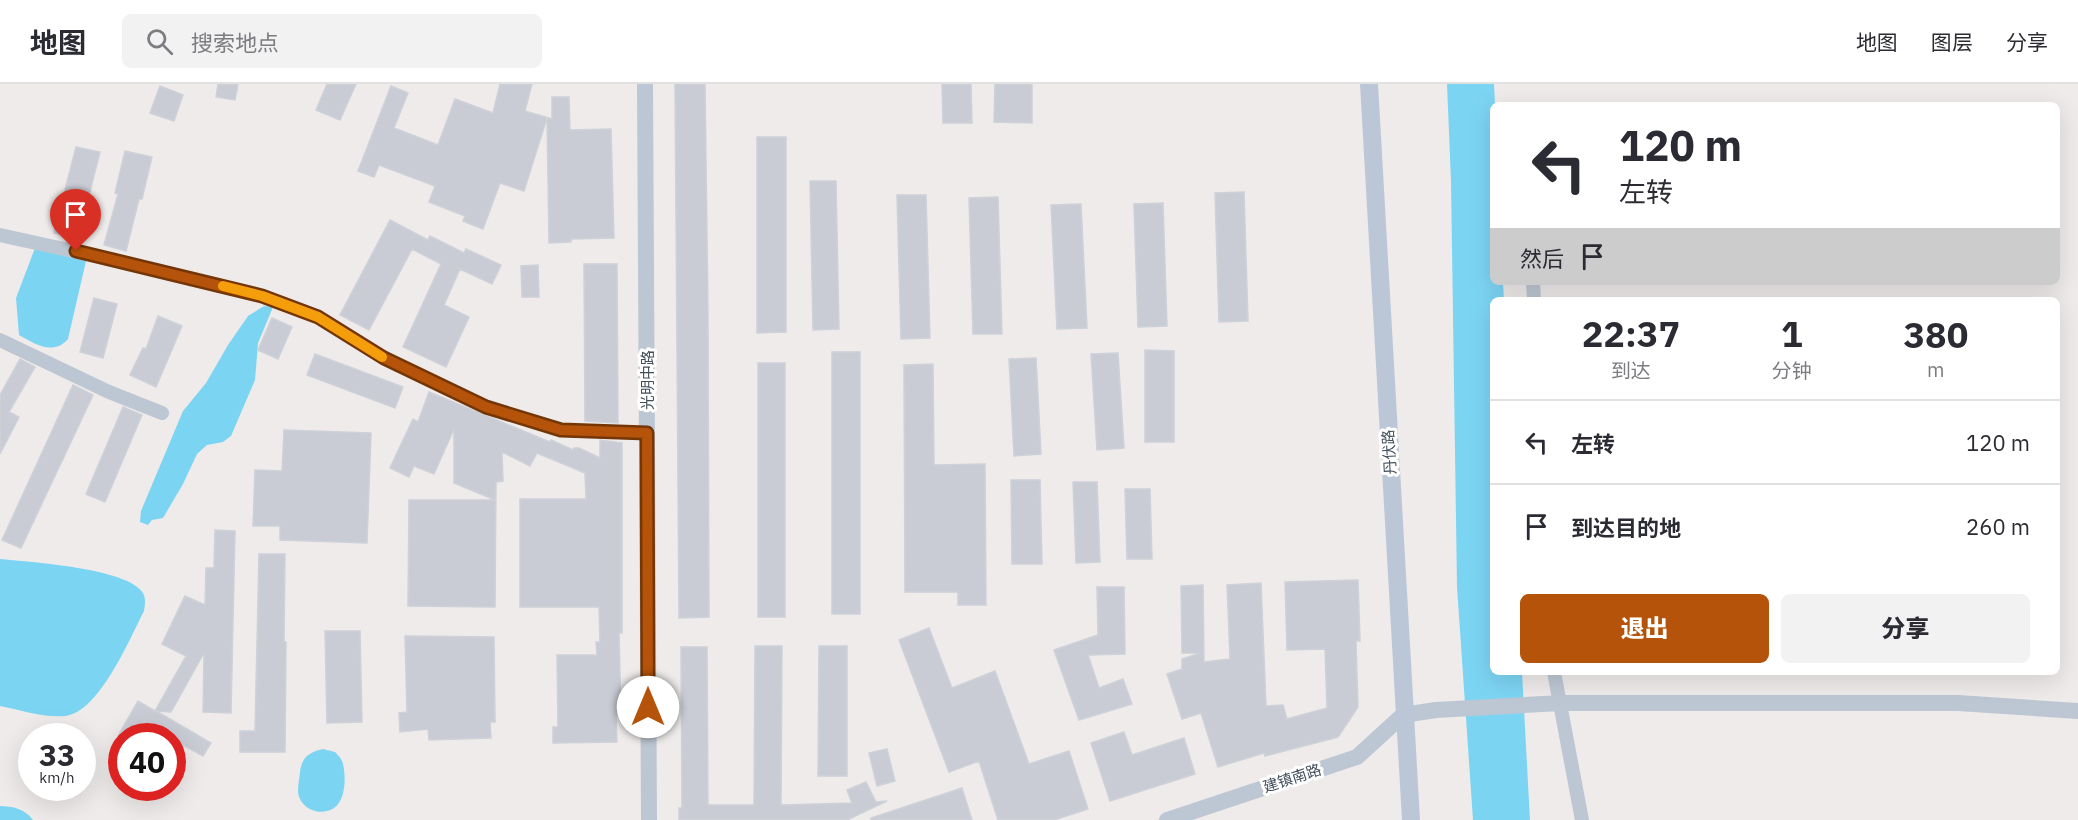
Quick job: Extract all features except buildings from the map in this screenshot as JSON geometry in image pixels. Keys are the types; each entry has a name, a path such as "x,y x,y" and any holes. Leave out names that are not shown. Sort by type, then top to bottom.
{"main road":[{"name":"丹伏路","path":"1369,84 1403,715 1411,820"}],"street":[{"name":"光明中路","path":"645,84 649,820"},
{"path":"0,235 262,296 318,317 384,358 486,407 561,430 647,433"},
{"path":"0,340 109,392 162,413"},
{"path":"1555,675 1582,820"},
{"path":"1403,715 1561,703 1958,703 2078,711"},
{"name":"建镇南路","path":"1167,820 1357,757 1403,715"}],"water":[{"path":"1447,84 1494,84 1495,102 1490,102 1490,285 1503,285 1504,297 1490,297 1490,675 1522,675 1530,820 1473,820 1457,587 1451,181"},
{"path":"35,248 86,261 68,339 56,347 44,347 19,335 16,298"},
{"path":"264,306 273,307 258,343 255,380 231,436 223,442 207,445 197,454 163,518 152,520 148,525 140,522 141,511 183,411 206,383 248,316"},
{"path":"0,559 54,564 99,572 134,584 143,593 144,611 122,655 101,689 78,712 65,716 49,716 0,706"},
{"path":"323,749 335,752 341,759 345,781 343,794 338,804 329,811 323,812 312,810 302,803 298,792 304,760 310,754"},
{"path":"0,806 18,809 33,820 0,820"}],"slow traffic":[{"path":"223,286 262,296 318,317 382,357"}],"route":[{"path":"76,251 262,296 318,317 384,358 486,407 561,430 647,433 648,707"}]}
